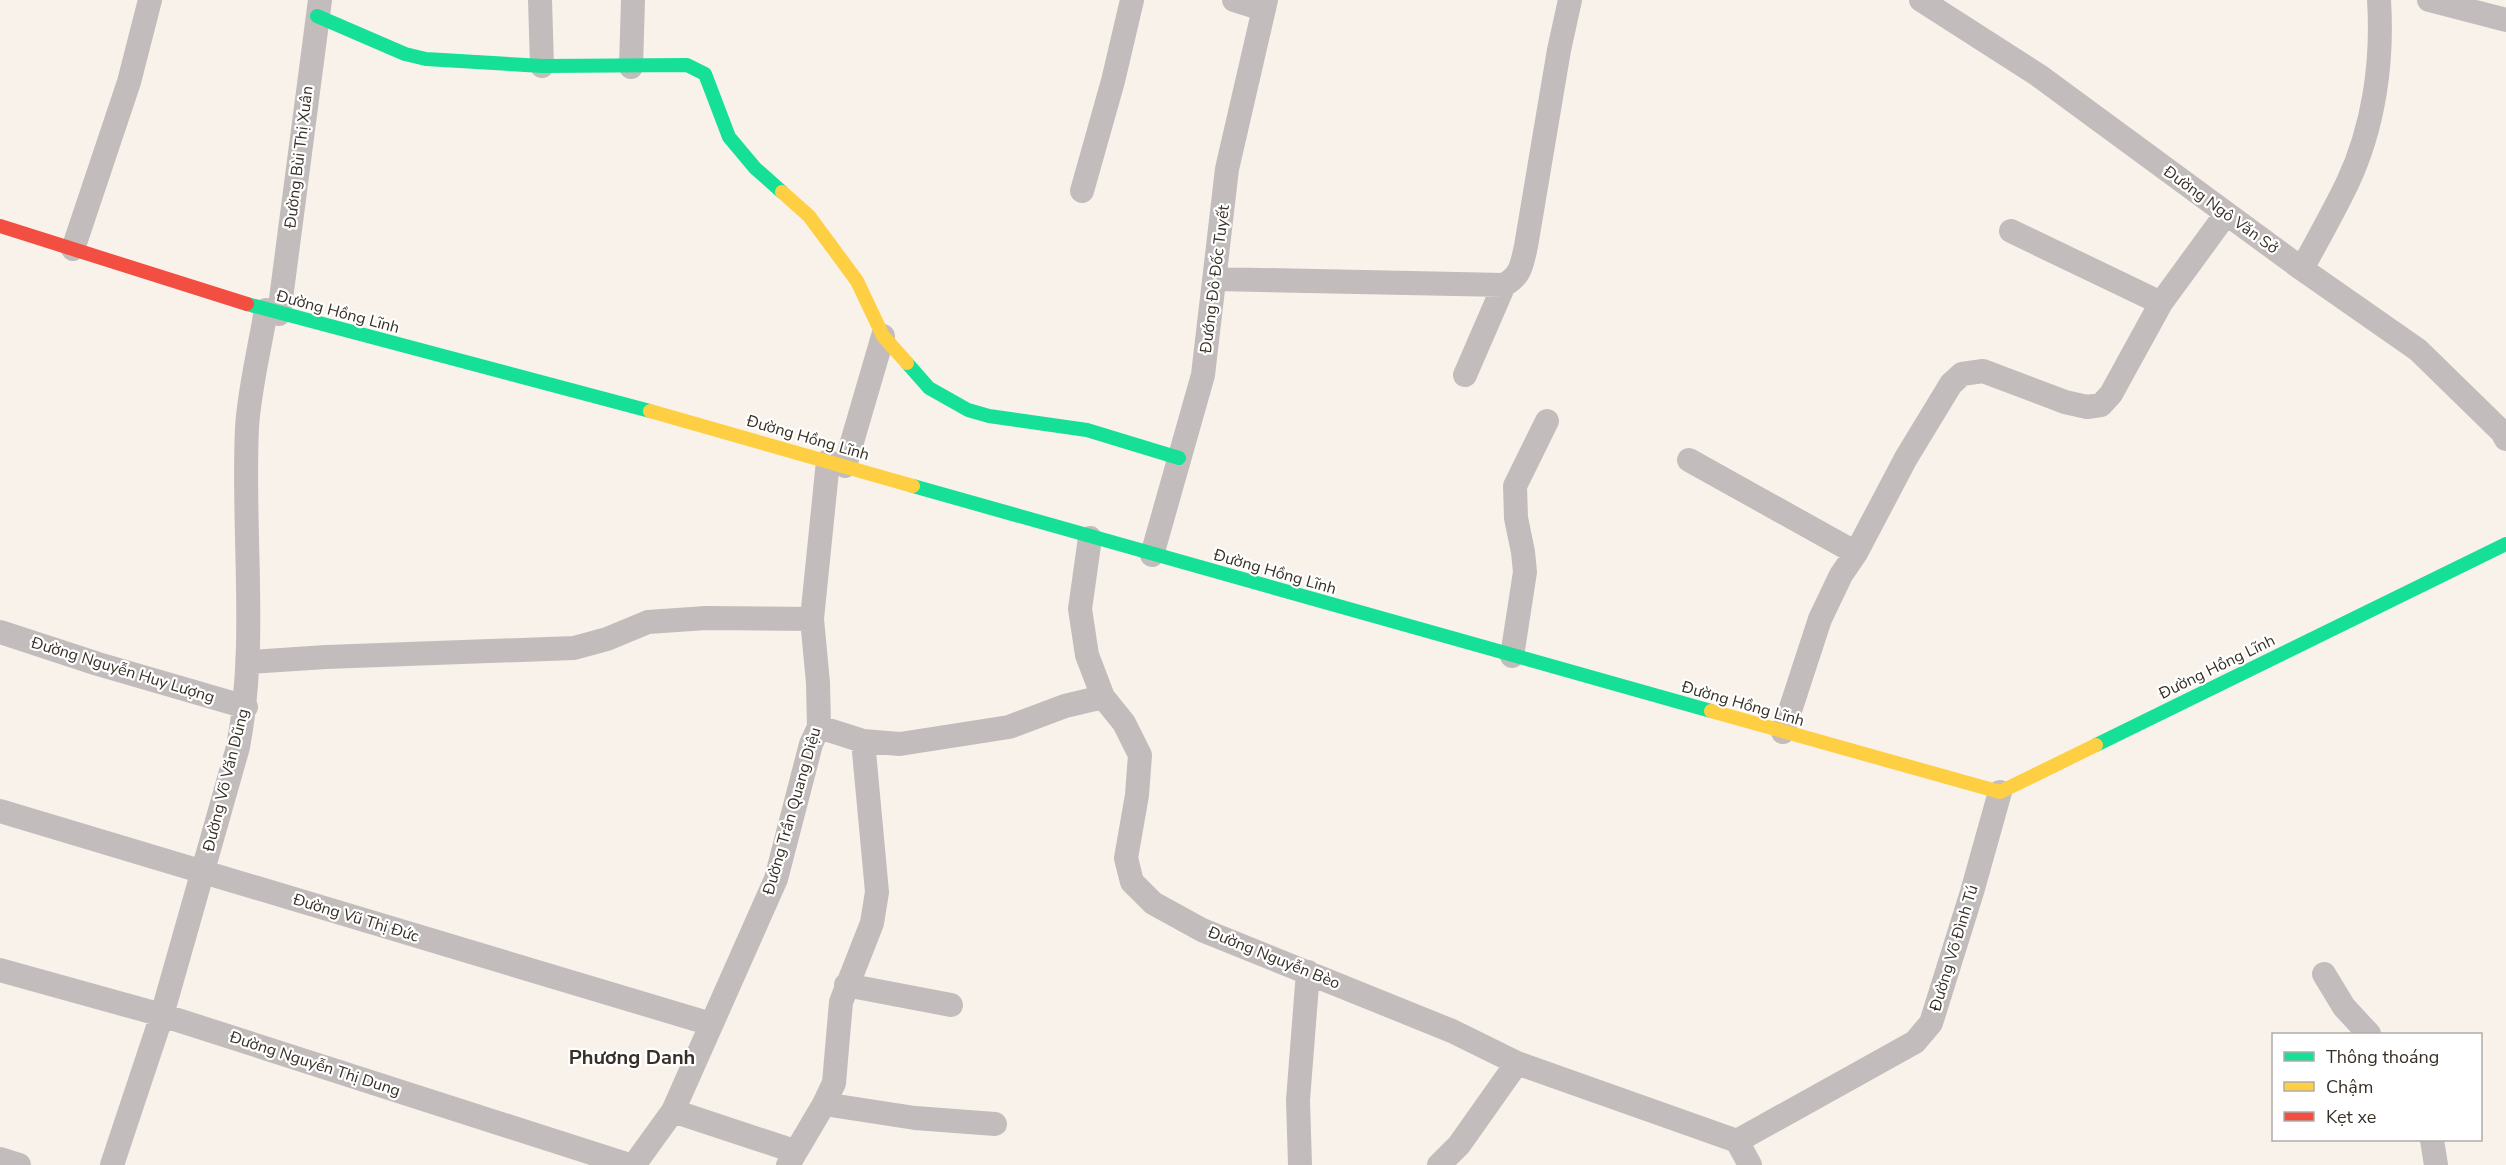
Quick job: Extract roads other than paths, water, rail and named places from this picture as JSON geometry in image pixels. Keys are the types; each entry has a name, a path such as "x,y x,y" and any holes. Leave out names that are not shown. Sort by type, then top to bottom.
{"street":[{"path":"73,249 129,82 150,0"},
{"path":"540,0 542,66"},
{"path":"631,67 633,0"},
{"path":"1082,191 1113,81 1132,0"},
{"path":"1234,0 1265,5"},
{"path":"1216,279 1504,285 1515,279 1521,269 1526,246 1559,50 1570,0"},
{"name":"Đường Ngô Văn Sở","path":"1921,0 1946,6 2302,269 2418,350 2505,432"},
{"path":"2302,269 2348,182 2366,128 2379,69 2379,0"},
{"path":"2429,0 2506,20"},
{"name":"Đướng Đô Đốc Tuyết","path":"1152,555 1203,375 1216,279 1227,169 1265,5"},
{"path":"319,8 405,54 426,59 542,66 687,65 705,74 729,137 755,168 809,216 857,281 883,336 929,387 968,410 990,416 1087,430 1179,458"},
{"name":"Đường Bùi Thị Xuân","path":"273,312 319,8"},
{"path":"1783,732 1820,619 1841,575 1856,553 1906,458 1951,384 1962,374 1983,371 2065,402 2087,407 2101,405 2111,394 2161,303 2226,213"},
{"name":"Đường Hồng Lĩnh","path":"0,226 273,312 681,419 1090,538 2000,792 2506,544"},
{"path":"2011,231 2161,303"},
{"path":"1465,375 1504,285"},
{"name":"Đường Võ Văn Dũng","path":"112,1165 162,1015 238,747 246,707 249,662 247,425 273,312"},
{"name":"Đường Trần Quang Diệu","path":"634,1165 673,1111 776,879 811,744 819,727 818,683 812,619 836,464 883,336"},
{"path":"1512,656 1525,572 1515,509 1515,486 1547,421"},
{"path":"1689,460 1856,553"},
{"name":"Đường Nguyễn Bèo","path":"1090,538 1080,609 1088,655 1103,697 1124,723 1140,755 1137,795 1126,858 1132,882 1154,903 1202,930 1452,1031 1518,1063 1737,1142"},
{"path":"249,662 574,648 607,639 648,622 706,618 812,619"},
{"name":"Đường Nguyễn Huy Lượng","path":"0,632 98,664 246,707"},
{"path":"819,727 863,741 900,744 1009,727 1065,706 1103,697"},
{"path":"673,1111 791,1158 824,1104 836,1072 838,1016 846,985 872,923 877,892 863,741"},
{"name":"Đường Võ Đình Tú","path":"1737,1142 1915,1042 1931,1023 1969,903 2000,792"},
{"name":"Đường Vũ Thị Đức","path":"0,811 711,1024"},
{"name":"Đường Nguyễn Thị Dung","path":"0,970 162,1015 629,1165"},
{"path":"1300,1165 1298,1100 1308,972"},
{"path":"2324,974 2344,1007 2367,1033"},
{"path":"846,985 951,1005"},
{"path":"1439,1165 1459,1145 1518,1063"},
{"path":"824,1104 915,1118 995,1124"},
{"path":"2432,1141 2436,1165"},
{"path":"1737,1142 1750,1165"},
{"path":"0,1159 19,1165"}],"district":[{"name":"Phương Danh","path":"632,1057"}]}
